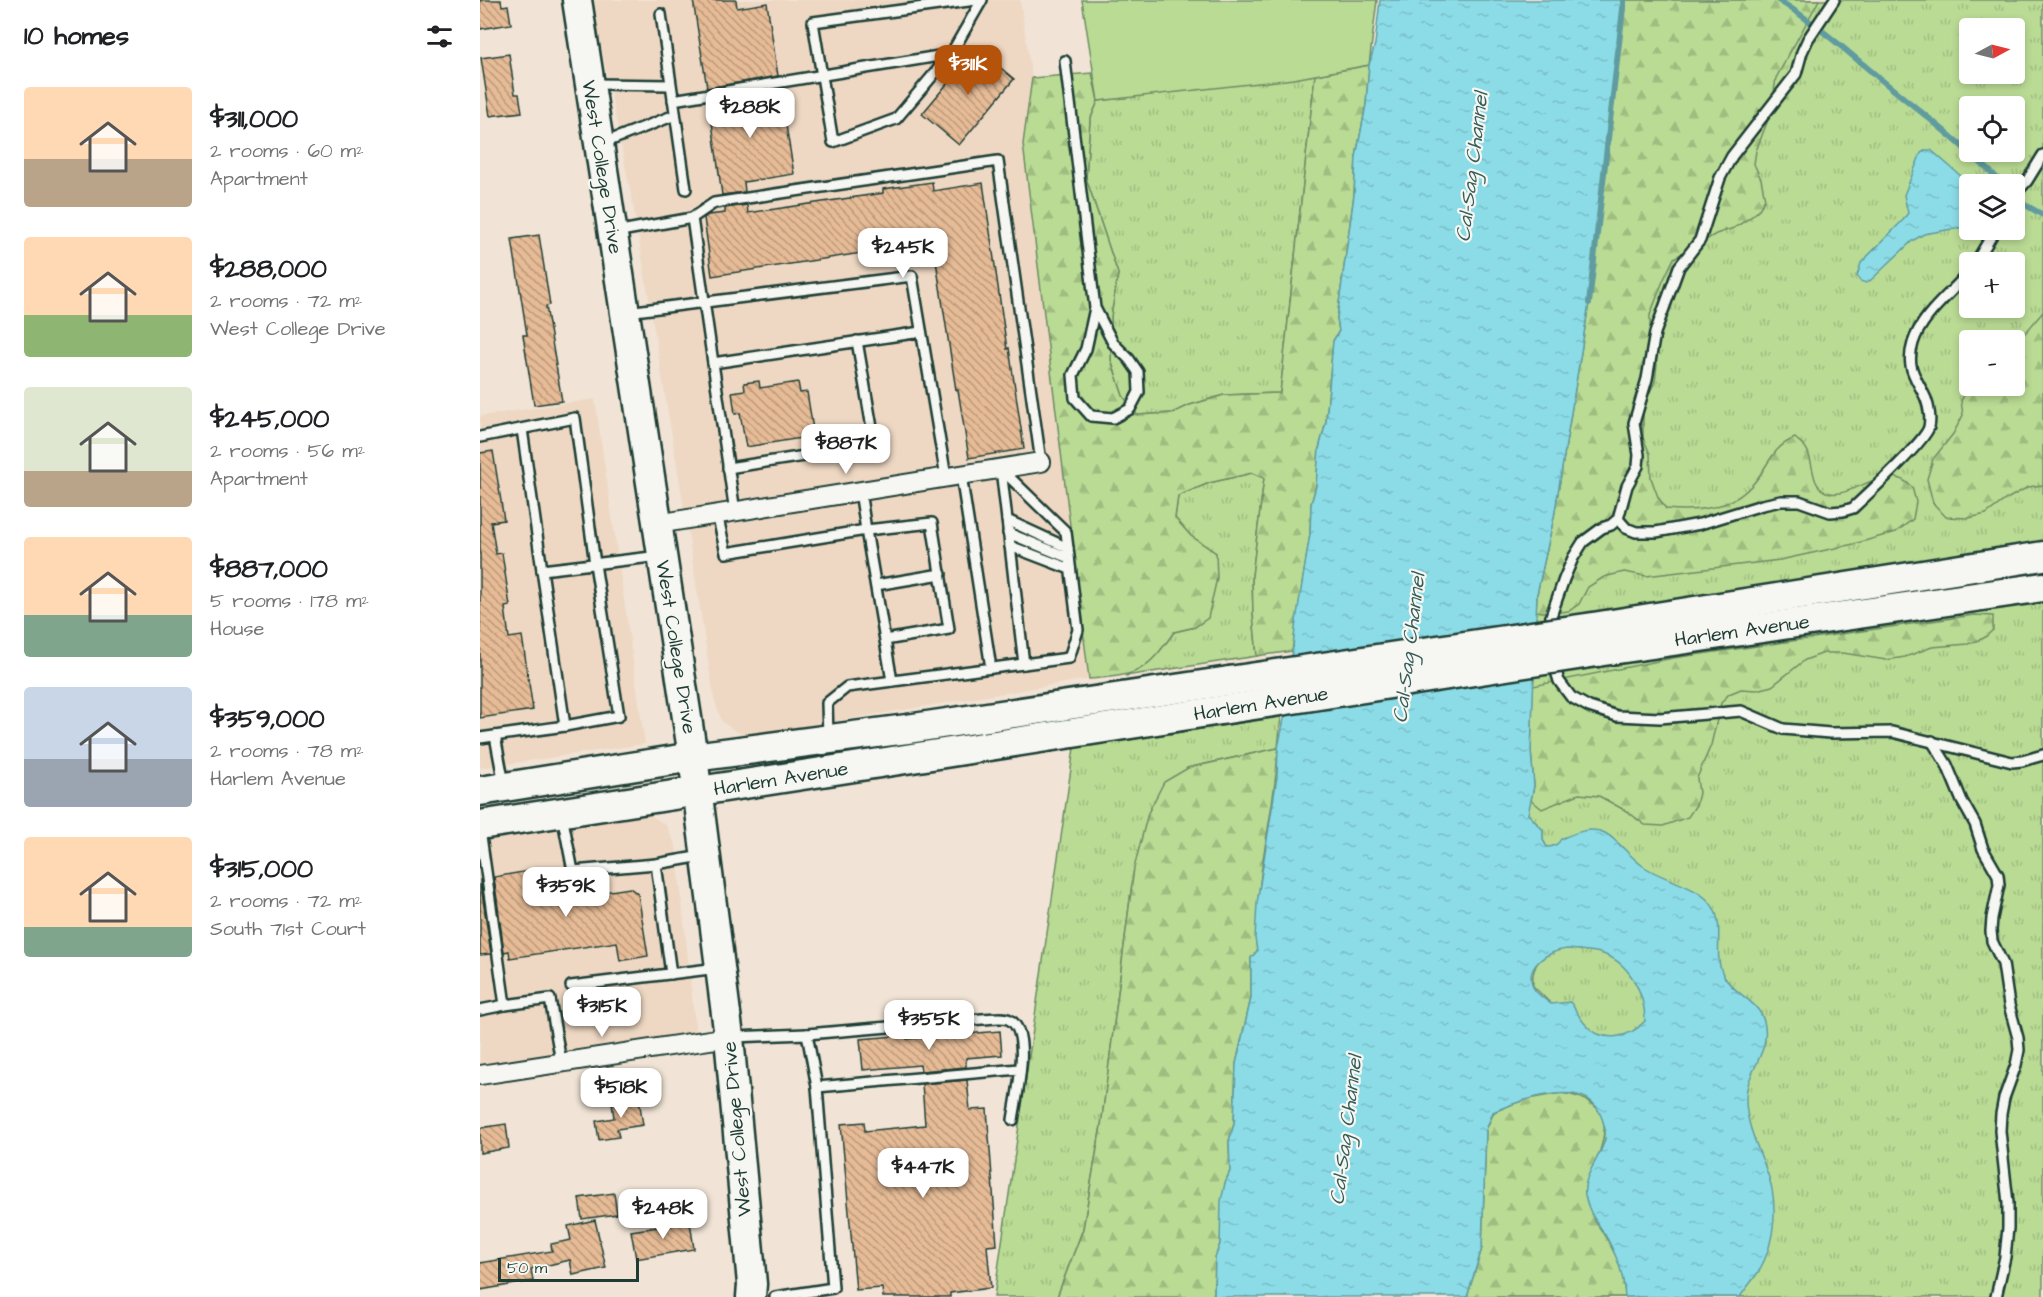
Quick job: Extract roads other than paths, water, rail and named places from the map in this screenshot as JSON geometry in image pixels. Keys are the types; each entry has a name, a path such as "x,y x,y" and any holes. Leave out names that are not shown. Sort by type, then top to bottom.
{"main road":[{"name":"West College Drive","path":"577,0 698,792 729,1037 751,1297"},
{"name":"Harlem Avenue","path":"1595,640 2043,556"},
{"name":"Harlem Avenue","path":"480,826 698,792 1232,694 1595,640 2043,587"},
{"name":"Harlem Avenue","path":"492,789 693,757 828,739 1232,694"}],"street":[{"path":"657,524 1041,462"},
{"path":"480,1075 729,1037"}],"lane":[{"path":"976,0 813,22 833,142 896,119 951,54 982,0"},
{"path":"1834,0 1808,39 1796,74 1732,156 1720,178 1700,240 1679,267 1654,333 1647,379 1634,423 1639,455 1638,466 1623,496 1618,519 1582,542 1564,579 1551,616 1550,644 1554,667 1559,681 1571,697 1589,707 1617,717 1703,716 1742,711 1783,729 1830,734 1892,732 2012,762 2043,754"},
{"path":"661,14 686,189"},
{"path":"673,100 951,54"},
{"path":"1065,61 1095,308 1086,349 1074,375 1075,398 1091,417 1113,418 1130,409 1140,392 1138,372 1129,359 1113,344 1095,308"},
{"path":"590,84 670,85"},
{"path":"599,145 675,115"},
{"path":"2025,184 2043,155"},
{"path":"613,232 692,218 714,203 998,161 1041,462"},
{"path":"692,218 728,468 726,554 866,530 932,523 949,629 885,640"},
{"path":"625,312 912,276 921,332 954,476 991,668"},
{"path":"1618,519 1626,528 1636,532 1656,532 1700,524 1781,501 1799,501 1830,512 1853,508 1926,434 1929,426 1927,401 1910,366 1913,342 1921,326 1959,283"},
{"path":"713,363 921,332"},
{"path":"728,468 875,445 857,341"},
{"path":"480,437 574,418 619,716 480,738"},
{"path":"522,429 565,726"},
{"path":"1001,469 1024,664"},
{"path":"828,739 827,703 847,687 1069,658 1078,630 1066,532 1001,469"},
{"path":"860,491 892,681"},
{"path":"1007,520 1068,553"},
{"path":"1008,533 1068,553"},
{"path":"1010,546 1070,569"},
{"path":"542,570 662,556"},
{"path":"876,585 941,574"},
{"path":"492,789 495,736"},
{"path":"1932,741 1947,765 1962,801 1975,824 1983,849 1998,875 1999,891 1992,918 1992,941 2003,964 2008,1005 2018,1038 2019,1050 2016,1065 2004,1098 2001,1114 2000,1131 2008,1203 2008,1228 2005,1257 1996,1297"},
{"path":"562,813 573,871 656,864 706,855"},
{"path":"480,826 505,1005"},
{"path":"656,864 671,974"},
{"path":"571,986 720,968"},
{"path":"480,1010 550,999 561,1062"},
{"path":"729,1037 807,1034 1005,1019 1011,1021 1022,1037 1023,1046 1013,1120"},
{"path":"776,1297 833,1292 817,1087 807,1034"},
{"path":"817,1087 1019,1069"}],"water":[{"name":"Cal-Sag Channel","path":"1380,0 1623,0 1589,303 1554,517 1537,594 1531,751 1534,786 1528,814 1543,830 1543,840 1547,847 1552,847 1561,839 1577,833 1588,830 1600,831 1614,840 1643,866 1691,888 1707,900 1717,915 1721,970 1730,984 1761,1014 1764,1021 1764,1043 1750,1080 1746,1100 1753,1135 1770,1181 1774,1221 1765,1259 1740,1297 1625,1297 1618,1261 1591,1213 1585,1195 1586,1181 1605,1139 1601,1116 1593,1104 1582,1096 1552,1094 1493,1112 1486,1130 1482,1248 1467,1297 1214,1297 1215,1258 1220,1244 1221,1201 1230,1171 1229,1141 1234,1124 1236,1064 1251,998 1251,958 1257,951 1255,938 1257,903 1277,777 1278,748 1285,714 1296,621 1310,534 1311,504 1316,486 1319,449 1326,422 1333,341 1339,331 1337,318 1354,195 1356,157 1366,105 1369,65 1375,44","holes":["1567,949 1600,953 1619,963 1638,989 1645,1021 1624,1035 1608,1037 1600,1035 1586,1025 1570,1002 1551,1004 1538,994 1531,979 1535,966 1546,956"]},
{"path":"1931,150 1959,174 1959,228 1924,234 1912,241 1871,280 1866,283 1860,281 1857,276 1861,263 1908,213 1904,195 1921,153"}],"waterway":[{"path":"1589,303 1624,0"},
{"path":"1778,0 1832,39 1993,174"},
{"path":"2025,205 2043,215"}]}
